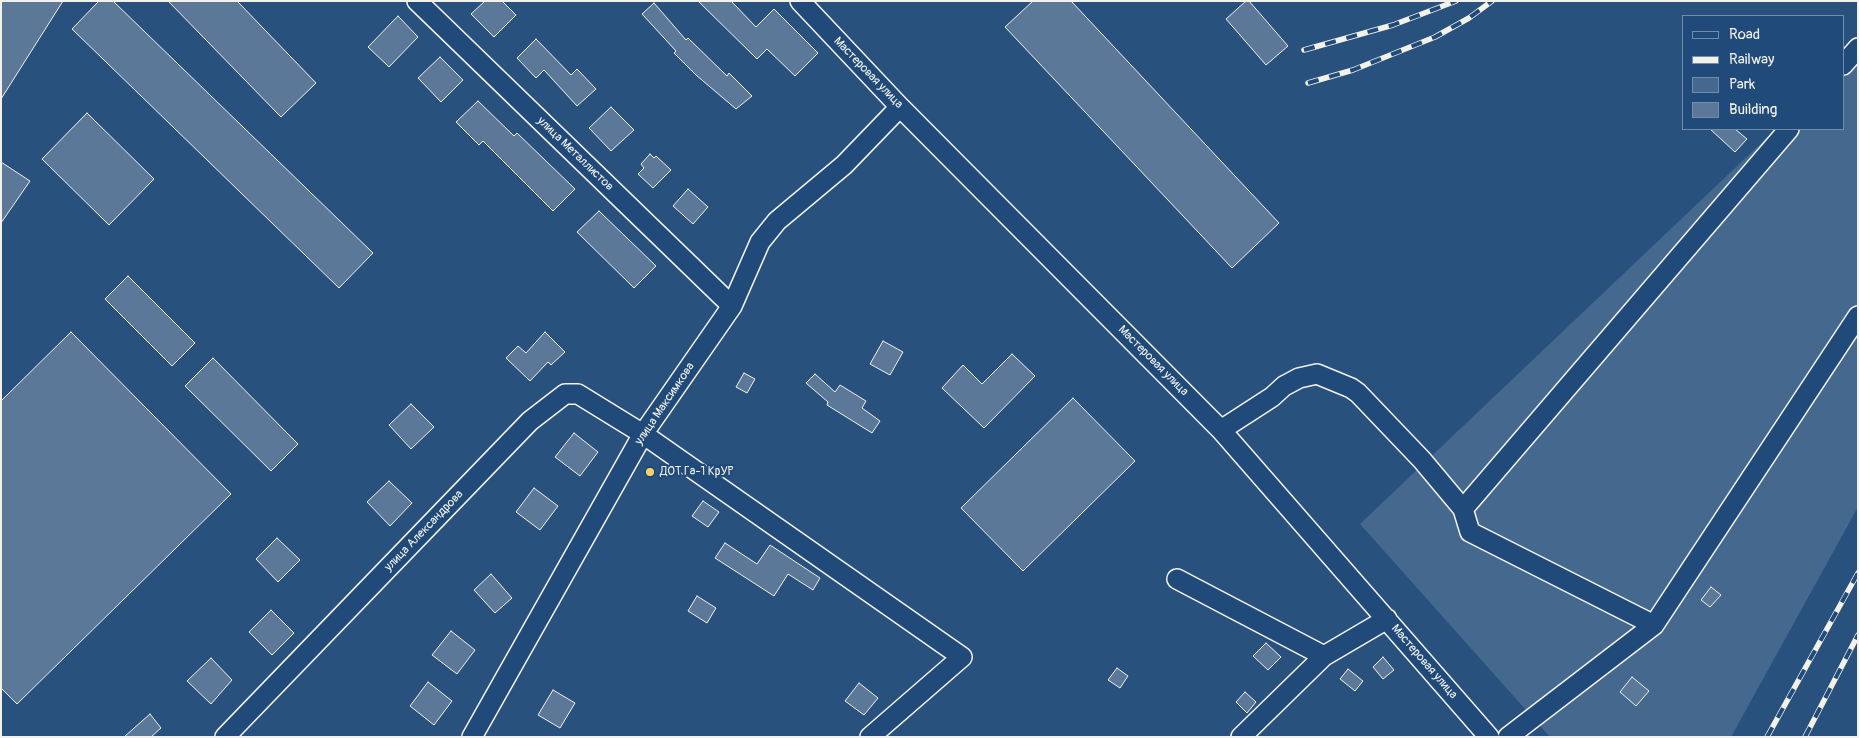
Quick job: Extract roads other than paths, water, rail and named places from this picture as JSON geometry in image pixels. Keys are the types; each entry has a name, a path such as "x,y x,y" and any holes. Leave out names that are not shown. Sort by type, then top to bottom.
{"street":[{"name":"улица Металлистов","path":"418,1 732,306"},
{"name":"Мастеровая улица","path":"800,1 900,107 1221,430 1487,736"},
{"path":"1844,64 1858,48"},
{"name":"улица Максимкова","path":"472,737 643,434 732,306 760,242 777,220 844,165 900,107"},
{"path":"1464,509 1787,130"},
{"path":"1508,737 1654,626 1858,316"},
{"path":"1221,430 1272,397 1284,386 1299,378 1317,374 1351,388 1422,460 1464,509 1470,532 1654,626"},
{"name":"улица Александрова","path":"225,737 530,422 565,394 578,394 643,434 962,657 870,737"},
{"path":"1177,579 1324,656"},
{"path":"1241,737 1324,656 1387,619"}],"railway":[{"path":"1304,50 1393,25 1456,1"},
{"path":"1308,83 1353,70 1435,37 1469,18 1492,1"},
{"path":"1767,737 1858,573"},
{"path":"1805,737 1858,635"}],"place":[{"name":"ДОТ Га-1 КрУР","path":"650,472"}]}
